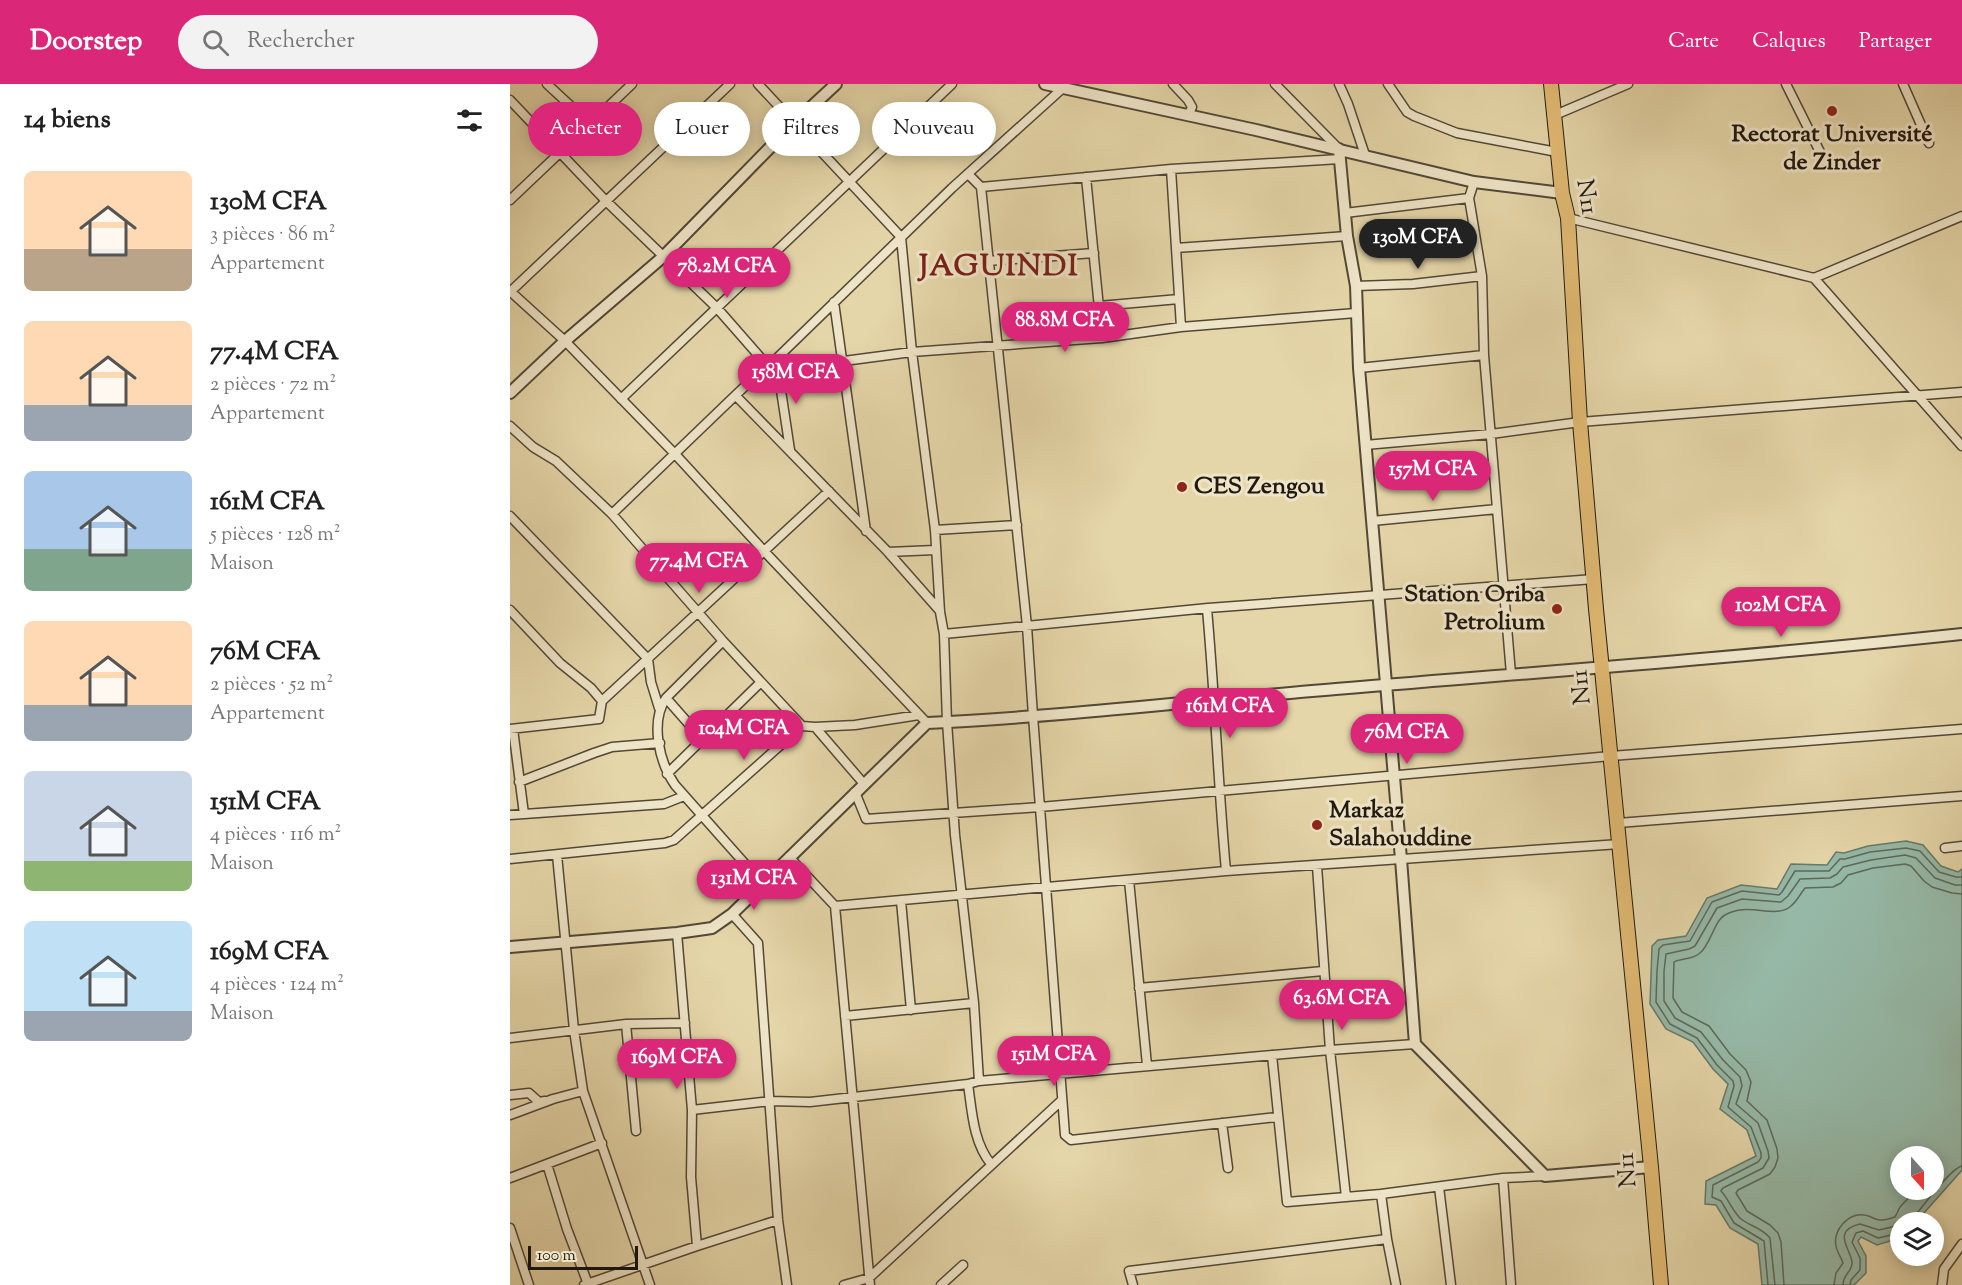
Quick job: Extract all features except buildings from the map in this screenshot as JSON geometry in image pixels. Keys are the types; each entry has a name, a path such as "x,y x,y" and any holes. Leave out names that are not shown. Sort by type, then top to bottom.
{"main road":[{"name":"N11","path":"1551,84 1562,193 1568,218 1580,422 1661,1285"}],"street":[{"path":"613,102 632,84"},
{"path":"730,84 510,292 566,342 675,454 923,719"},
{"path":"758,84 775,102"},
{"path":"817,102 836,84"},
{"path":"621,399 951,84"},
{"path":"1045,84 1065,86 1339,154"},
{"path":"1173,84 1188,100 1191,107 1188,116"},
{"path":"1275,84 1339,154 1347,236 1356,286 1359,368 1401,859 1414,1044 1545,1176"},
{"path":"1339,84 1365,155"},
{"path":"1388,84 1407,112 1414,116 1457,133 1557,152"},
{"path":"1555,116 1628,84"},
{"path":"1786,84 1824,160"},
{"path":"1903,84 1929,143"},
{"path":"549,85 567,102"},
{"path":"612,514 772,364 901,237 1065,86"},
{"path":"511,104 528,121"},
{"path":"981,187 1339,154 1365,155 1474,182 1562,193"},
{"path":"510,200 556,156"},
{"path":"562,156 772,364 790,451"},
{"path":"510,393 664,256 762,156"},
{"path":"824,156 901,237 912,352 935,530 940,612 944,634 947,722 954,812 974,1003 979,1081"},
{"path":"1171,169 1181,327"},
{"path":"968,174 981,187 1028,626 1065,1135 1071,1140 1277,1117"},
{"path":"1086,177 1102,338"},
{"path":"1474,182 1470,198 1482,276 1484,356 1511,674"},
{"path":"1345,213 1470,198"},
{"path":"1814,278 1962,216"},
{"path":"1568,218 1814,278 1962,446"},
{"path":"1176,248 1347,236"},
{"path":"988,261 1094,253"},
{"path":"1356,286 1413,284 1482,276"},
{"path":"1099,306 1179,299"},
{"path":"834,302 866,531"},
{"path":"772,364 844,361 912,352 1102,338 1181,327 1356,313"},
{"path":"1359,368 1484,356"},
{"path":"1365,445 1491,434 1580,422 1962,392"},
{"path":"736,396 888,552 940,612"},
{"path":"510,426 533,447 556,461 612,514 723,641 802,726 923,719 947,722 1033,716 1814,650 1962,634"},
{"path":"524,814 512,729 598,719 602,701 829,491"},
{"path":"1372,521 1497,509"},
{"path":"510,516 648,659 651,682 659,708 660,743 667,774 762,883"},
{"path":"935,530 1017,525"},
{"path":"888,552 935,550"},
{"path":"944,634 1206,609 1594,579"},
{"path":"1206,609 1215,699 1219,792 1226,871"},
{"path":"510,610 560,663 591,688 602,701"},
{"path":"659,708 666,698 723,641"},
{"path":"667,774 761,682"},
{"path":"666,698 703,741"},
{"path":"510,947 712,928 732,914 859,788 923,719"},
{"path":"510,859 665,843 681,836 802,726"},
{"path":"815,727 859,788 866,819 1040,807 1611,756 1962,729"},
{"path":"519,782 612,747 660,743"},
{"path":"510,815 664,804 684,796"},
{"path":"1618,823 1962,796"},
{"path":"835,906 1226,871 1620,844"},
{"path":"1945,848 1962,846"},
{"path":"557,855 574,1030 583,1091 650,1285"},
{"path":"789,857 835,906 851,1098 870,1282"},
{"path":"1317,866 1323,971 1346,1197"},
{"path":"1129,880 1147,1065"},
{"path":"901,901 911,1010"},
{"path":"732,914 758,943 778,1220 787,1285"},
{"path":"677,933 692,1110 691,1177 697,1246"},
{"path":"1139,987 1323,971"},
{"path":"845,1016 974,1003"},
{"path":"510,1038 626,1024 685,1023"},
{"path":"626,1024 636,1131"},
{"path":"692,1110 770,1101 810,1102 851,1098 979,1081 1147,1065 1414,1044"},
{"path":"1272,1054 1287,1202 1381,1194 1503,1178 1651,1167"},
{"path":"968,1084 974,1124 985,1156 992,1164"},
{"path":"510,1095 529,1093 539,1102 583,1091"},
{"path":"510,1115 553,1099"},
{"path":"844,1285 870,1282 1062,1100"},
{"path":"1222,1123 1228,1168"},
{"path":"510,1178 602,1143"},
{"path":"547,1164 586,1284 778,1220"},
{"path":"1503,1178 1511,1285"},
{"path":"1439,1187 1451,1285"},
{"path":"1381,1194 1396,1285"},
{"path":"510,1228 530,1285"},
{"path":"1133,1285 1129,1271 1387,1239"},
{"path":"1942,1285 1944,1269 1962,1244"},
{"path":"941,1285 963,1265"}],"water":[{"path":"1906,841 1923,845 1941,866 1958,872 1962,869 1962,1170 1944,1190 1944,1146 1890,1146 1890,1200 1935,1200 1925,1212 1890,1212 1890,1241 1877,1245 1861,1237 1858,1241 1866,1256 1866,1273 1854,1285 1762,1285 1758,1244 1730,1228 1716,1205 1705,1204 1706,1181 1756,1156 1747,1130 1720,1109 1728,1084 1713,1069 1693,1042 1666,1029 1650,1004 1652,946 1658,940 1686,936 1707,898 1741,885 1777,889 1791,864 1827,865 1836,852 1844,853 1868,846"}],"place":[{"name":"Rectorat Université de Zinder","path":"1832,111"},
{"name":"CES Zengou","path":"1182,487"},
{"name":"Station Oriba Petrolium","path":"1557,609"},
{"name":"Markaz Salahouddine","path":"1317,825"}],"district":[{"name":"JAGUINDI","path":"999,267"}]}
